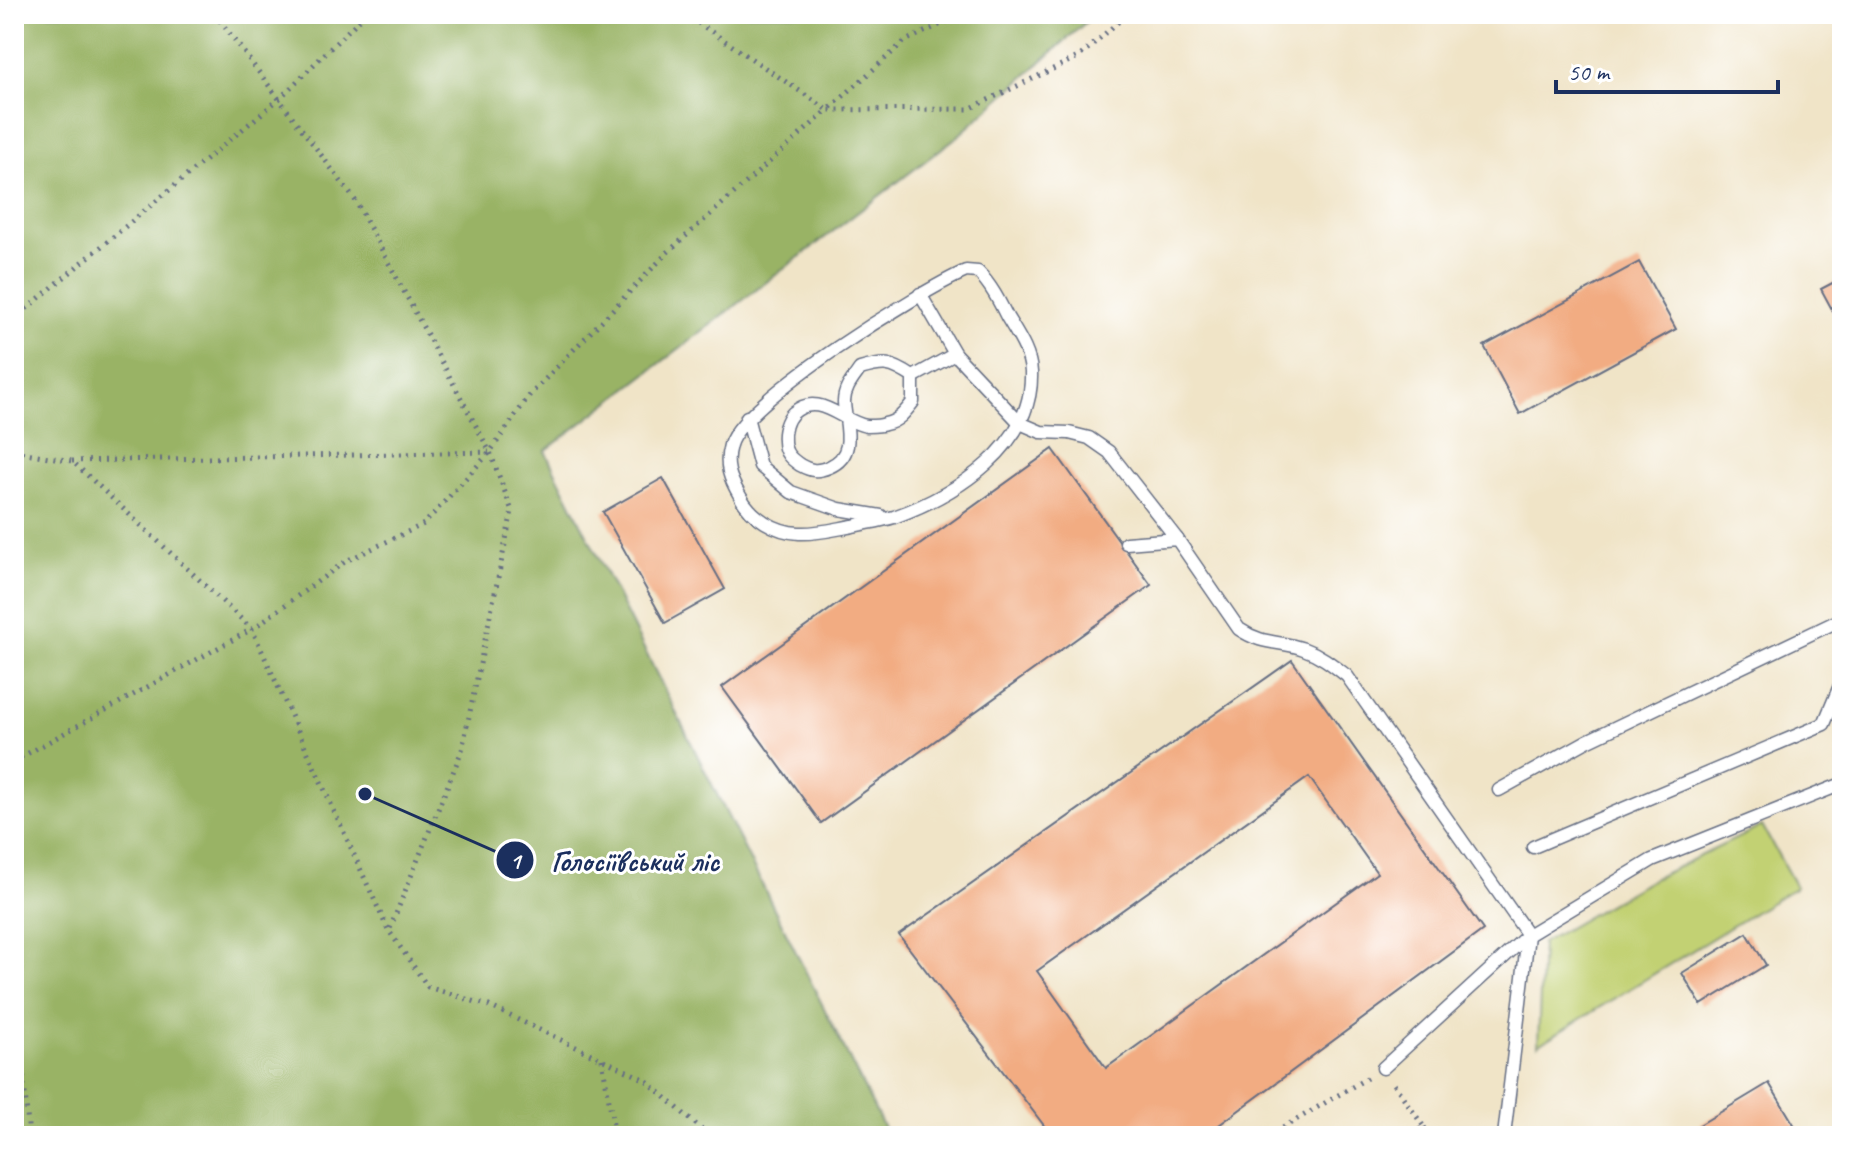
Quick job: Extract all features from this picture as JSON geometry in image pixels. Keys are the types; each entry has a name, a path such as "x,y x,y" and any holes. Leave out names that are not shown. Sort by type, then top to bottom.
{"lane":[{"path":"966,271 978,272 989,282 1027,352 1031,370 1030,391 1020,423 1000,452 975,473 935,500 892,518 827,531 797,533 767,525 742,501 727,473 730,444 747,417 849,339 920,294 966,271"},
{"path":"920,294 955,354 1020,423 1041,432 1069,433 1089,438 1109,452 1177,539 1239,629 1262,641 1302,648 1325,659 1347,676 1528,935 1504,1136"},
{"path":"913,377 955,354"},
{"path":"913,377 884,362 860,369 847,388 844,401 848,417 849,436 845,451 835,464 821,471 811,471 790,459 783,444 785,425 792,414 802,407 820,405 848,417 865,426 887,424 902,416 913,402 913,377"},
{"path":"747,417 760,466 791,492 839,509 892,518"},
{"path":"1126,543 1177,539"},
{"path":"1499,790 1587,741 1842,619"},
{"path":"1533,847 1824,724 1842,681"},
{"path":"1383,1068 1528,935 1652,860 1842,784"}],"path":[{"path":"215,14 355,200 490,452 512,511 462,750 389,931"},
{"path":"14,319 279,99 365,14"},
{"path":"685,14 828,110 969,109 1080,56 1127,14"},
{"path":"14,761 252,629 346,561 424,524 490,452 529,396 668,252 905,41 963,14"},
{"path":"14,451 72,461 490,452"},
{"path":"72,461 252,629 389,931 428,987 489,1006 646,1080 709,1136"},
{"path":"14,1038 22,1061 29,1136"},
{"path":"602,1059 615,1136"},
{"path":"1269,1136 1383,1068 1429,1136"},
{"path":"1408,1136 1424,1127"}],"green space":[{"path":"14,14 1095,14 958,136 545,451 888,1136 14,1136"},
{"path":"1762,826 1796,887 1538,1045 1542,943 1651,880"}],"building":[{"path":"1639,262 1676,329 1520,414 1484,346"},
{"path":"1842,278 1842,328 1821,289"},
{"path":"1053,449 1151,585 821,823 722,687"},
{"path":"663,478 725,589 665,623 603,512"},
{"path":"1292,660 1483,930 1204,1136 1052,1136 899,935","holes":["1309,777 1377,873 1106,1068 1037,971"]},
{"path":"1747,933 1766,965 1701,1005 1682,973"},
{"path":"1769,1083 1801,1136 1681,1136"}],"place":[{"name":"Голосіївський ліс","path":"365,794"}]}
